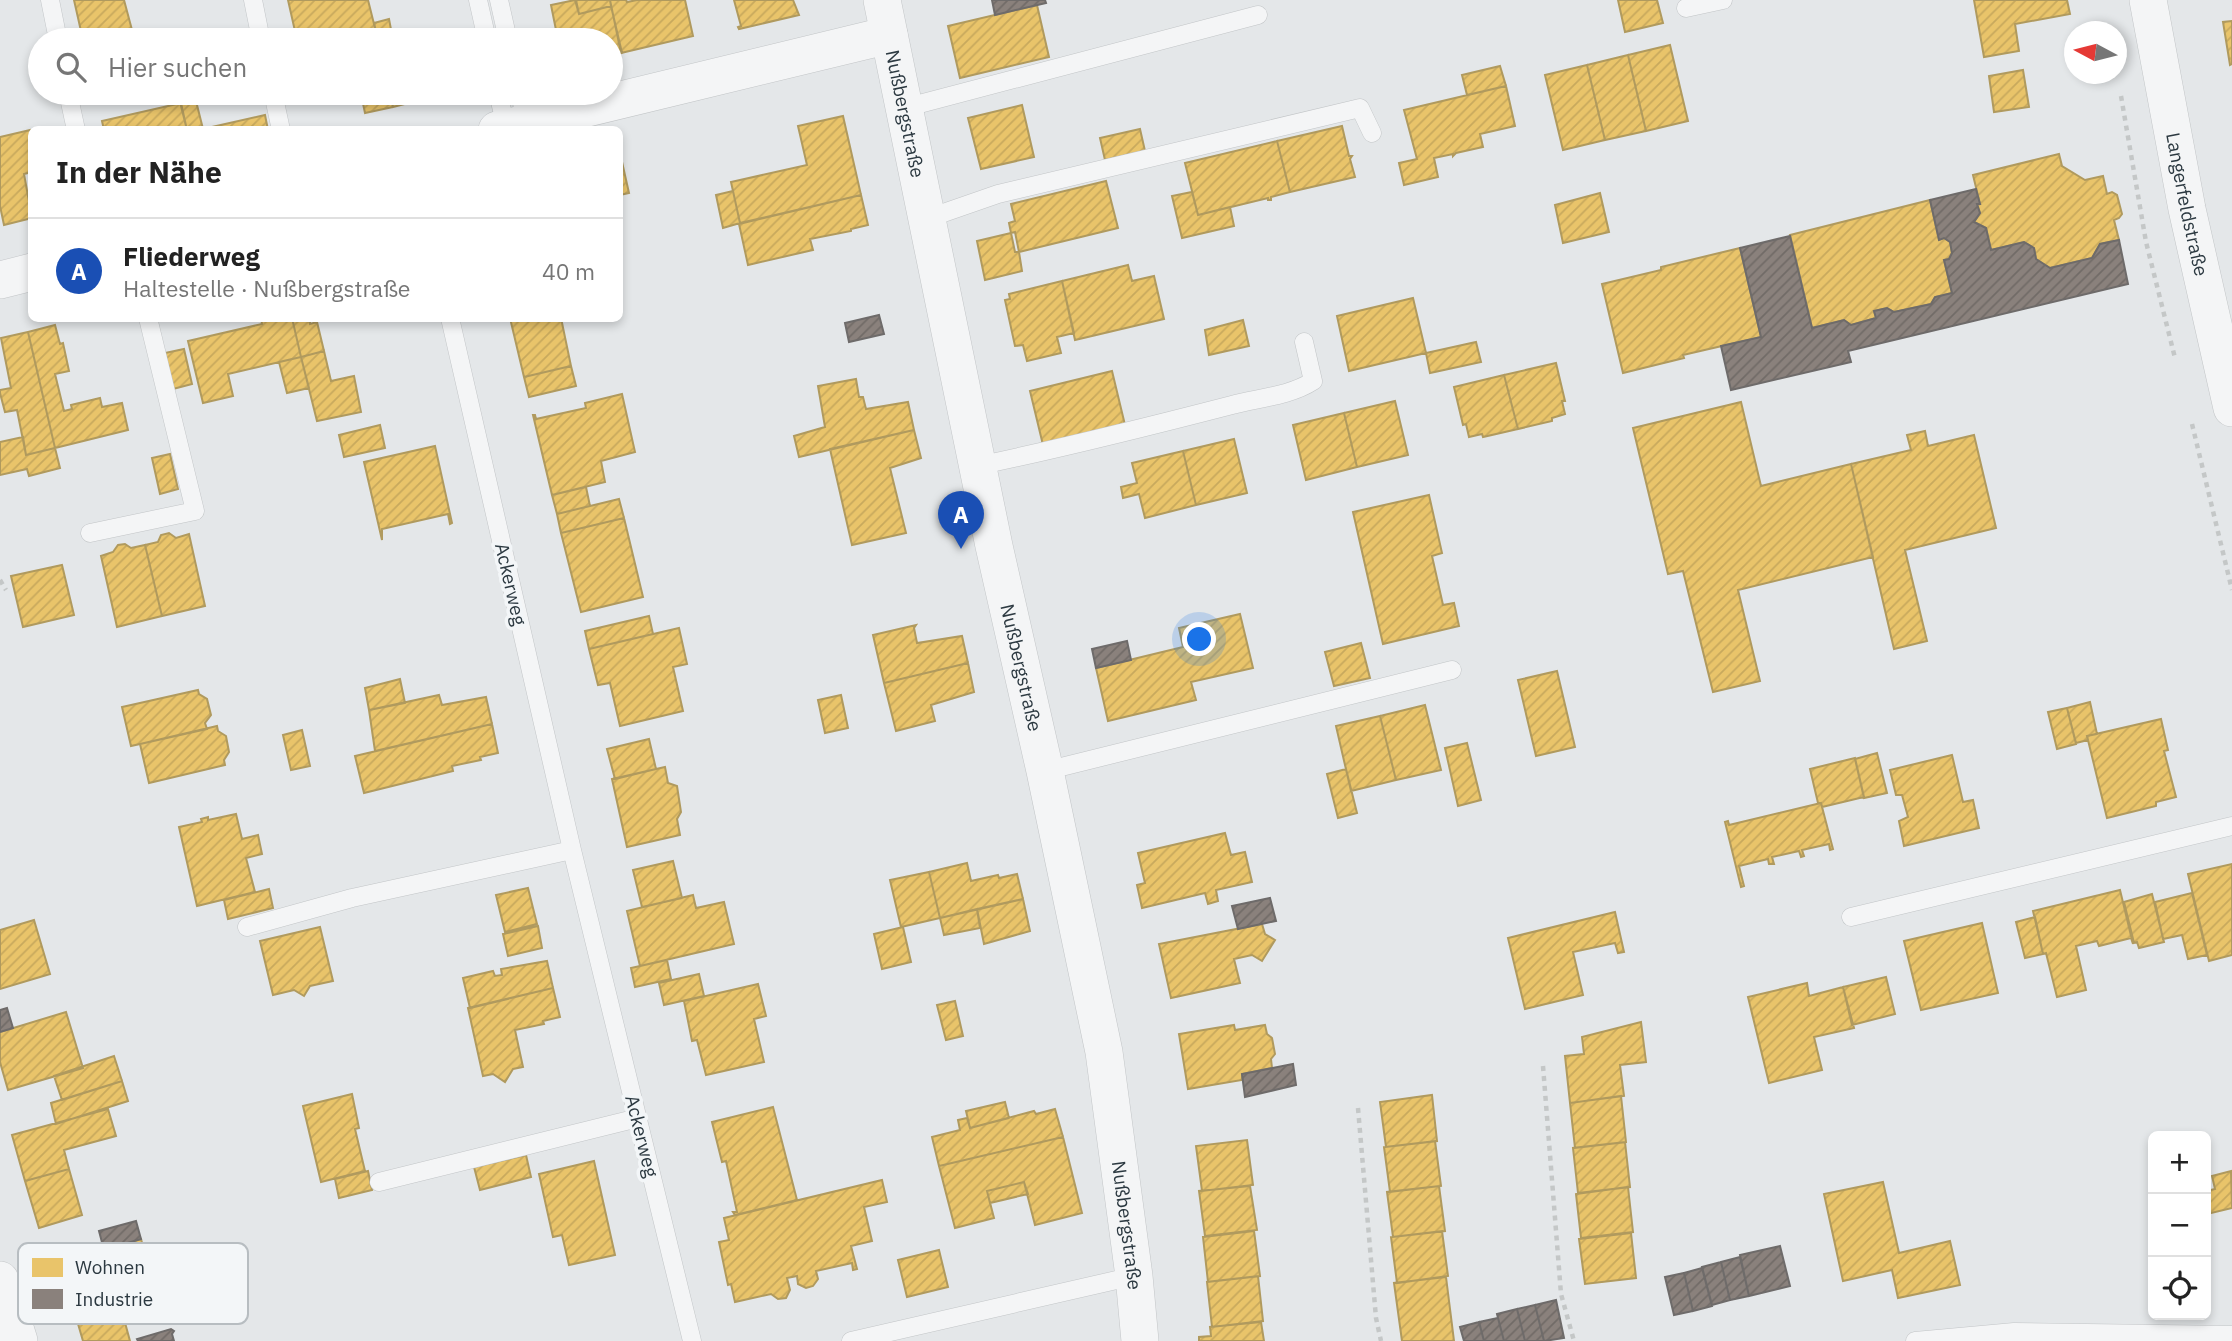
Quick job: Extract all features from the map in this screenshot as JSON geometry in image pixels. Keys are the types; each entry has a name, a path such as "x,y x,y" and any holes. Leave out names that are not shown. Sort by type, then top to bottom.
{"street":[{"name":"Langerfeldstraße","path":"2148,0 2187,209 2232,408"},
{"name":"Nußbergstraße","path":"886,17 977,466 1104,1052 1140,1341"},
{"path":"623,84 886,17"},
{"path":"509,113 540,105"},
{"path":"0,279 28,273"},
{"path":"0,1280 19,1341"}],"lane":[{"path":"50,0 56,28"},
{"path":"253,0 259,28"},
{"path":"478,0 484,28"},
{"path":"499,0 505,28"},
{"path":"1686,8 1723,0"},
{"path":"904,108 1258,15"},
{"path":"71,105 75,126"},
{"path":"276,105 280,126"},
{"path":"926,219 998,194 1360,108 1372,134"},
{"path":"90,533 195,511 149,322"},
{"name":"Ackerweg","path":"451,322 572,850 692,1341"},
{"path":"977,466 1088,442 1301,389 1313,381 1304,342"},
{"path":"1045,771 1452,670"},
{"path":"1851,917 2232,826"},
{"path":"247,927 352,898 572,850"},
{"path":"379,1182 638,1118"},
{"path":"851,1341 1134,1276"},
{"path":"1915,1341 2014,1332 2232,1335"}],"path":[{"path":"0,580 6,590"},
{"path":"1543,1066 1561,1294 1574,1341"},
{"path":"1358,1108 1376,1318 1381,1341"}],"building: Wohnen":[{"path":"74,0 124,0 131,28 80,28"},
{"path":"288,0 368,0 375,28 294,28"},
{"path":"575,0 579,14 611,6 616,28 556,28 551,5"},
{"path":"576,0 610,0 611,6 579,14"},
{"path":"610,0 685,0 693,36 623,53 623,28 616,28"},
{"path":"734,0 793,0 799,15 739,29 741,26"},
{"path":"1618,0 1657,0 1663,23 1625,32"},
{"path":"1974,0 2067,0 2070,14 2015,24 2019,51 1984,57"},
{"path":"1037,5 1049,57 960,78 948,26"},
{"path":"389,19 391,28 375,28 374,23"},
{"path":"2232,21 2232,64 2230,65 2223,22"},
{"path":"1670,45 1688,121 1646,131 1628,55"},
{"path":"1628,55 1646,131 1605,140 1587,65"},
{"path":"1587,65 1605,140 1563,150 1545,75"},
{"path":"1500,66 1506,86 1467,95 1462,75"},
{"path":"2023,70 2029,107 1994,112 1989,76"},
{"path":"1506,86 1515,126 1480,134 1483,147 1453,156 1434,158 1438,177 1404,185 1399,163 1417,159 1404,110"},
{"path":"181,105 197,105 202,126 186,126"},
{"path":"181,105 186,126 103,126 102,121"},
{"path":"363,105 393,107 365,113"},
{"path":"1022,105 1034,157 981,169 968,118"},
{"path":"265,115 267,126 216,126"},
{"path":"843,116 861,195 740,223 731,182 807,165 798,126"},
{"path":"1342,126 1349,156 1352,156 1350,159 1355,177 1290,192 1277,141"},
{"path":"1140,129 1145,151 1105,160 1100,138"},
{"path":"28,130 28,173 24,174 28,219 4,225 0,206 0,137"},
{"path":"1277,141 1290,192 1271,197 1271,200 1268,198 1198,215 1185,163"},
{"path":"2059,154 2062,166 2085,180 2103,176 2107,194 2112,192 2117,195 2122,214 2114,220 2119,240 2100,244 2092,258 2050,268 2036,259 2034,248 2024,242 1991,250 1986,228 1974,222 1980,213 1977,204 1980,204 1973,175"},
{"path":"623,166 629,193 623,194"},
{"path":"1106,181 1118,228 1019,252 1015,232 1011,233 1009,223 1015,221 1011,204"},
{"path":"733,191 740,223 723,228 716,195"},
{"path":"1192,192 1198,215 1230,207 1234,226 1182,238 1172,196"},
{"path":"1600,193 1609,232 1563,243 1555,205"},
{"path":"861,195 868,225 810,239 813,250 748,265 739,224"},
{"path":"1930,200 1939,240 1944,238 1950,242 1952,253 1949,259 1944,260 1952,293 1935,297 1931,304 1894,312 1887,308 1874,311 1876,318 1851,325 1844,320 1812,328 1790,235"},
{"path":"1011,233 1015,252 1019,252 1022,271 985,280 977,241"},
{"path":"1740,248 1761,337 1683,355 1684,358 1623,373 1602,284"},
{"path":"1128,265 1132,281 1154,276 1164,319 1075,340 1062,281"},
{"path":"1062,281 1074,333 1057,337 1061,353 1027,361 1023,345 1015,346 1005,300 1010,299 1009,294"},
{"path":"1413,298 1426,353 1349,371 1337,316"},
{"path":"1243,320 1249,346 1209,355 1205,330"},
{"path":"293,322 301,357 228,374 233,396 203,403 188,341 262,324"},
{"path":"293,322 317,322 324,351 301,357"},
{"path":"511,322 562,322 571,366 524,377"},
{"path":"55,325 60,344 63,343 69,371 55,374 64,411 72,409 71,405 100,398 102,407 122,403 128,430 55,448 28,332"},
{"path":"28,332 55,448 26,455 17,410 5,412 0,390 11,388 1,338"},
{"path":"1476,342 1481,362 1430,373 1426,353"},
{"path":"184,349 192,384 173,389 165,353"},
{"path":"324,351 331,381 354,376 361,412 317,421 301,357"},
{"path":"301,357 309,388 287,393 279,362"},
{"path":"1556,363 1565,401 1562,401 1565,414 1552,418 1552,421 1518,429 1504,375"},
{"path":"571,366 576,386 529,397 524,377"},
{"path":"1112,371 1125,425 1043,445 1030,391"},
{"path":"1504,375 1518,429 1483,437 1482,434 1469,437 1466,424 1463,425 1454,387"},
{"path":"856,379 859,397 863,397 866,409 908,402 914,430 799,457 794,436 825,427 818,386"},
{"path":"622,394 635,452 601,461 605,482 552,495 533,415 536,419 586,408 585,403"},
{"path":"1395,401 1408,455 1357,467 1344,413"},
{"path":"1741,402 1761,486 1851,464 1873,557 1738,590 1760,681 1713,692 1683,571 1668,574 1633,428"},
{"path":"1344,413 1357,467 1306,480 1293,425"},
{"path":"380,425 385,448 344,457 339,435"},
{"path":"914,430 921,458 890,468 906,533 852,545 830,449"},
{"path":"1925,431 1928,446 1974,435 1996,528 1905,550 1927,641 1894,649 1851,464 1911,450 1907,435"},
{"path":"23,437 26,455 55,448 60,468 29,476 27,469 0,475 0,442"},
{"path":"1234,439 1247,493 1196,505 1183,451"},
{"path":"435,446 452,523 450,524 448,514 382,529 382,540 364,462"},
{"path":"1183,451 1196,505 1145,518 1139,494 1123,498 1121,487 1137,483 1132,463"},
{"path":"170,454 178,489 160,494 152,458"},
{"path":"586,487 590,506 557,514 552,495"},
{"path":"1429,495 1442,553 1432,556 1443,605 1454,603 1459,626 1383,644 1353,512"},
{"path":"619,499 624,518 561,533 557,514"},
{"path":"624,518 643,597 581,612 561,533"},
{"path":"169,533 176,538 189,534 205,606 162,616 145,545 158,542 161,535"},
{"path":"125,544 131,548 145,545 162,616 117,627 101,556 113,552 118,545"},
{"path":"62,565 74,615 23,627 11,576"},
{"path":"1240,614 1253,668 1191,682 1196,700 1108,721 1096,668 1183,647 1179,628"},
{"path":"649,616 653,634 589,649 585,631"},
{"path":"916,625 914,628 917,643 962,636 968,663 884,683 873,635"},
{"path":"679,628 687,664 673,667 683,711 620,726 610,683 598,685 589,649"},
{"path":"1361,643 1370,678 1334,686 1325,652"},
{"path":"968,663 974,692 931,705 935,721 896,731 884,683"},
{"path":"1557,671 1575,747 1536,756 1518,680"},
{"path":"400,679 405,703 369,710 365,688"},
{"path":"198,690 199,694 207,699 211,715 205,723 207,729 131,746 122,707"},
{"path":"439,695 442,705 486,697 492,724 375,751 369,710"},
{"path":"841,695 848,728 825,733 818,700"},
{"path":"2090,702 2097,734 2087,736 2088,740 2076,743 2067,708"},
{"path":"1425,705 1441,770 1396,780 1380,716"},
{"path":"2067,708 2076,744 2057,749 2048,712"},
{"path":"1380,716 1396,780 1351,791 1336,726"},
{"path":"2161,719 2168,750 2164,751 2176,797 2156,802 2156,806 2107,818 2087,736"},
{"path":"492,724 498,753 480,757 481,760 452,766 453,771 364,793 355,756"},
{"path":"217,726 218,731 226,736 229,752 224,760 225,765 149,783 140,744"},
{"path":"302,730 310,766 291,770 283,735"},
{"path":"649,739 656,769 615,779 607,749"},
{"path":"1467,743 1481,800 1458,806 1445,748"},
{"path":"1877,753 1887,793 1864,798 1855,759"},
{"path":"1952,755 1963,802 1973,800 1979,828 1904,846 1899,821 1908,817 1902,795 1896,795 1890,770"},
{"path":"1855,758 1864,797 1822,807 1821,803 1818,803 1810,769"},
{"path":"665,767 668,783 677,786 681,812 677,819 680,835 627,847 612,779"},
{"path":"1346,769 1357,813 1338,818 1327,774"},
{"path":"1821,803 1833,849 1830,850 1829,844 1802,850 1804,856 1801,857 1799,851 1772,857 1774,864 1769,864 1768,859 1739,866 1744,886 1741,887 1725,822 1728,821 1729,825"},
{"path":"236,814 242,839 258,835 262,854 246,858 255,892 197,906 179,827 202,822 201,819 208,817 208,820"},
{"path":"1225,833 1231,855 1245,852 1252,882 1216,890 1218,901 1208,904 1205,893 1142,908 1137,885 1145,883 1138,853"},
{"path":"673,861 682,898 642,907 633,870"},
{"path":"967,863 971,881 1017,874 1023,899 940,918 929,872"},
{"path":"2232,864 2232,955 2209,961 2188,874"},
{"path":"929,872 940,918 901,927 890,880"},
{"path":"528,888 537,924 505,932 496,895"},
{"path":"269,889 273,908 228,919 224,900"},
{"path":"2120,890 2133,944 2131,938 2099,946 2097,941 2076,946 2086,990 2057,997 2033,911"},
{"path":"2192,893 2207,955 2188,959 2182,935 2163,939 2155,902"},
{"path":"2152,894 2164,942 2139,948 2137,942 2134,943 2124,902"},
{"path":"693,895 696,908 724,902 734,944 640,966 627,911"},
{"path":"1023,899 1030,931 984,944 977,909"},
{"path":"977,909 980,928 944,935 940,918"},
{"path":"1615,912 1624,952 1618,953 1615,943 1573,952 1583,995 1525,1009 1508,938"},
{"path":"2035,917 2043,954 2025,958 2016,922"},
{"path":"34,920 50,974 0,989 0,930"},
{"path":"1982,923 1998,993 1921,1010 1904,941"},
{"path":"1262,924 1265,934 1275,940 1262,961 1252,955 1234,959 1240,983 1171,998 1159,944"},
{"path":"538,926 542,948 508,956 503,934"},
{"path":"320,927 333,981 310,986 304,996 294,990 273,995 260,941"},
{"path":"903,927 911,962 882,969 874,934"},
{"path":"667,960 671,979 635,987 631,968"},
{"path":"547,961 553,988 470,1008 463,978 493,971 495,976 502,975 501,969"},
{"path":"699,974 704,996 664,1005 659,983"},
{"path":"1886,977 1895,1014 1852,1025 1843,987"},
{"path":"1807,983 1809,996 1843,987 1854,1028 1814,1037 1822,1070 1769,1083 1748,997"},
{"path":"758,984 766,1016 754,1019 764,1062 706,1075 697,1040 692,1041 684,1001"},
{"path":"553,988 560,1017 543,1021 544,1024 515,1030 523,1067 513,1069 505,1082 493,1074 483,1076 468,1008"},
{"path":"955,1001 963,1036 946,1040 937,1005"},
{"path":"66,1012 83,1068 8,1090 0,1062 0,1032"},
{"path":"1641,1022 1646,1062 1620,1065 1624,1096 1570,1103 1565,1056 1584,1054 1582,1037"},
{"path":"1234,1025 1235,1030 1265,1025 1267,1034 1272,1038 1275,1054 1271,1059 1272,1068 1242,1074 1242,1080 1188,1089 1179,1034"},
{"path":"114,1056 122,1081 62,1100 54,1076"},
{"path":"122,1081 128,1101 56,1124 51,1103"},
{"path":"352,1094 359,1128 355,1129 365,1171 321,1182 303,1106"},
{"path":"1432,1095 1437,1141 1386,1147 1380,1102"},
{"path":"1621,1096 1626,1142 1575,1148 1570,1103"},
{"path":"1005,1102 1009,1118 970,1128 966,1111"},
{"path":"773,1107 797,1200 735,1215 733,1212 737,1212 726,1161 722,1162 712,1122"},
{"path":"108,1109 116,1136 64,1150 69,1169 25,1181 12,1135"},
{"path":"1055,1109 1063,1137 939,1166 932,1137 960,1130 958,1120 967,1118 970,1128 1034,1111 1036,1114"},
{"path":"1063,1137 1082,1213 1035,1225 1024,1182 987,1191 994,1218 955,1228 939,1166"},
{"path":"1247,1140 1253,1185 1202,1191 1196,1146"},
{"path":"1435,1141 1441,1186 1390,1192 1384,1147"},
{"path":"1625,1142 1630,1187 1578,1193 1573,1148"},
{"path":"526,1155 531,1177 480,1190 474,1167"},
{"path":"594,1161 615,1255 569,1265 562,1235 553,1237 539,1174"},
{"path":"69,1169 82,1215 39,1228 25,1181"},
{"path":"368,1171 372,1190 339,1198 335,1179"},
{"path":"2231,1171 2232,1208 2211,1213 2211,1190 2215,1189 2212,1176"},
{"path":"882,1180 887,1202 864,1207 872,1241 851,1246 857,1269 853,1270 852,1263 816,1271 818,1279 813,1286 806,1288 798,1284 797,1276 787,1278 790,1290 786,1298 778,1299 771,1294 735,1302 731,1284 728,1285 719,1242 729,1240 724,1218"},
{"path":"1024,1182 1028,1194 990,1203 987,1191"},
{"path":"1883,1182 1899,1253 1950,1241 1960,1285 1898,1298 1892,1270 1843,1281 1824,1194"},
{"path":"1250,1186 1257,1230 1205,1236 1199,1191"},
{"path":"1439,1186 1445,1231 1393,1237 1387,1192"},
{"path":"1628,1187 1633,1232 1581,1238 1576,1194"},
{"path":"1254,1231 1260,1276 1208,1282 1203,1237"},
{"path":"1442,1231 1448,1276 1397,1283 1391,1237"},
{"path":"1631,1233 1636,1278 1585,1284 1579,1239"},
{"path":"939,1250 948,1287 907,1297 898,1260"},
{"path":"1258,1276 1263,1321 1212,1327 1207,1282"},
{"path":"1446,1277 1454,1341 1402,1341 1394,1283"},
{"path":"1261,1322 1264,1341 1199,1341 1199,1337 1211,1336 1210,1327"},
{"path":"78,1324 125,1324 130,1341 83,1341"}],"building: Industrie":[{"path":"992,0 1045,0 1046,3 995,15"},
{"path":"1976,189 1980,213 1974,222 1986,228 1991,250 2024,242 2034,248 2036,259 2050,268 2092,258 2100,244 2119,240 2128,284 1848,351 1851,362 1731,390 1721,346 1761,337 1740,248 1790,236 1812,328 1844,320 1851,325 1876,318 1874,311 1887,308 1894,312 1931,304 1935,297 1952,293 1944,260 1949,259 1952,253 1950,242 1944,238 1939,240 1930,200"},
{"path":"879,315 884,334 849,342 845,323"},
{"path":"1127,641 1131,660 1096,668 1092,649"},
{"path":"1270,898 1276,921 1238,929 1232,906"},
{"path":"7,1008 13,1028 0,1032 0,1010"},
{"path":"1293,1064 1296,1085 1245,1097 1242,1074"},
{"path":"136,1221 141,1239 128,1243 102,1243 99,1231"},
{"path":"1780,1246 1790,1286 1749,1296 1740,1255"},
{"path":"1740,1257 1749,1296 1730,1300 1721,1262"},
{"path":"1721,1262 1730,1300 1712,1305 1702,1267"},
{"path":"1702,1268 1712,1306 1693,1311 1684,1273"},
{"path":"1684,1273 1693,1311 1674,1315 1665,1277"},
{"path":"1556,1300 1564,1338 1544,1341 1535,1305"},
{"path":"1535,1305 1544,1341 1525,1341 1517,1309"},
{"path":"1517,1309 1525,1341 1504,1341 1497,1314"},
{"path":"1498,1318 1504,1341 1484,1341 1479,1322"},
{"path":"1479,1322 1484,1341 1464,1341 1460,1327"},
{"path":"171,1329 174,1331 174,1341 137,1339"}],"place":[{"name":"Fliederweg","path":"961,549"}]}
